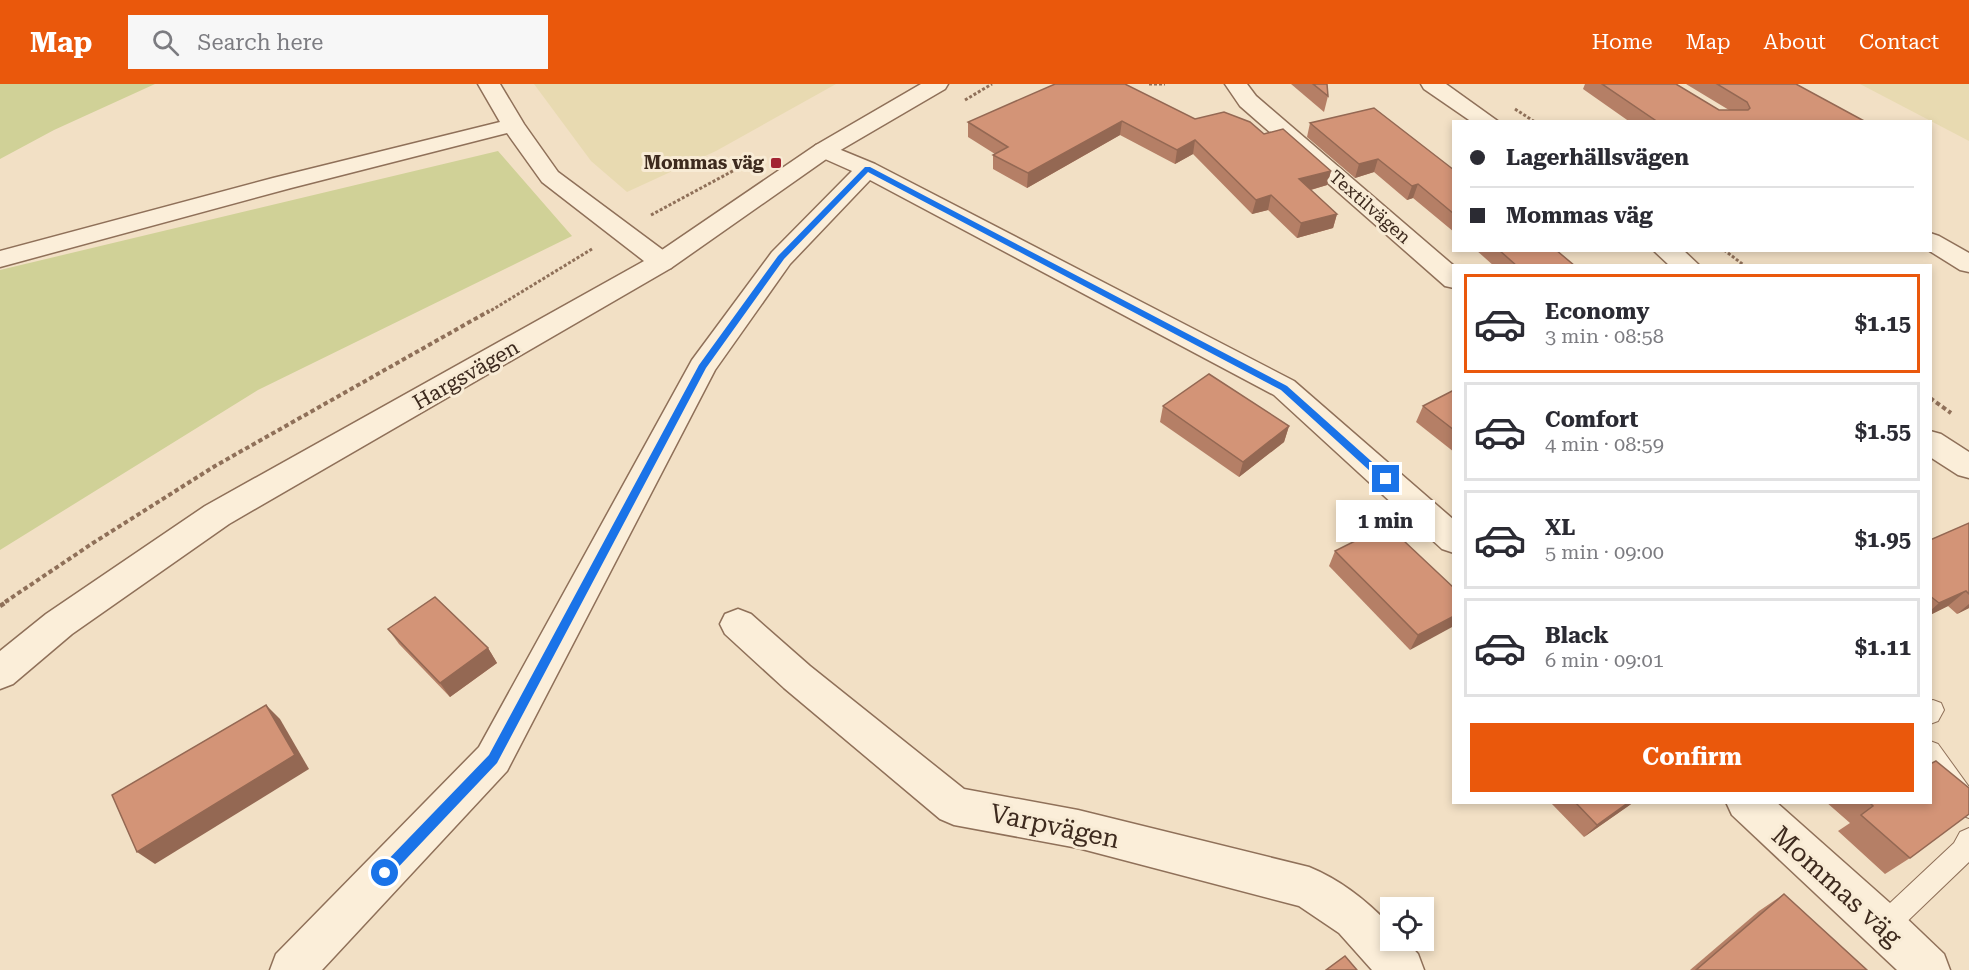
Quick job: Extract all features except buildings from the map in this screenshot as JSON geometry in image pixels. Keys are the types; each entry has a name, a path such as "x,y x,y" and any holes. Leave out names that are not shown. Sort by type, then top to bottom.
{"street":[{"path":"489,84 513,125 550,177 662,262"},
{"name":"Hargsvägen","path":"0,674 59,624 217,515 662,262 824,150 937,84"},
{"name":"Textilvägen","path":"1236,84 1248,101 1452,278"},
{"path":"1432,84 1485,120"},
{"path":"0,259 282,183 513,125"},
{"path":"824,150 867,169 1284,388 1452,538"},
{"path":"292,970 493,759 702,367 781,258 867,169"},
{"path":"1932,242 1969,264"},
{"path":"1669,252 1684,264"},
{"name":"Varpvägen","path":"738,624 797,677 954,806 1078,828 1309,888 1354,918 1402,970"},
{"name":"Mommas väg","path":"1748,804 1884,926 1928,970"}],"lane":[{"path":"1932,754 1969,807"},
{"path":"1884,926 1963,851 1969,840"}],"path":[{"path":"1149,84 1165,84"},
{"path":"0,606 93,543 214,466 483,315 620,232 750,162"},
{"path":"1727,252 1742,264"}],"shaded area":[{"path":"534,84 836,84 716,151 627,192 591,161"},
{"path":"1860,84 1969,84 1969,141"}],"green space":[{"path":"0,84 155,84 54,130 0,159"},
{"path":"498,151 572,236 258,390 0,550 0,270"}],"place":[{"name":"Mommas väg","path":"776,163"}],"route":[{"path":"385,873 493,759 702,367 781,258 867,169 1284,388 1386,479"}]}
